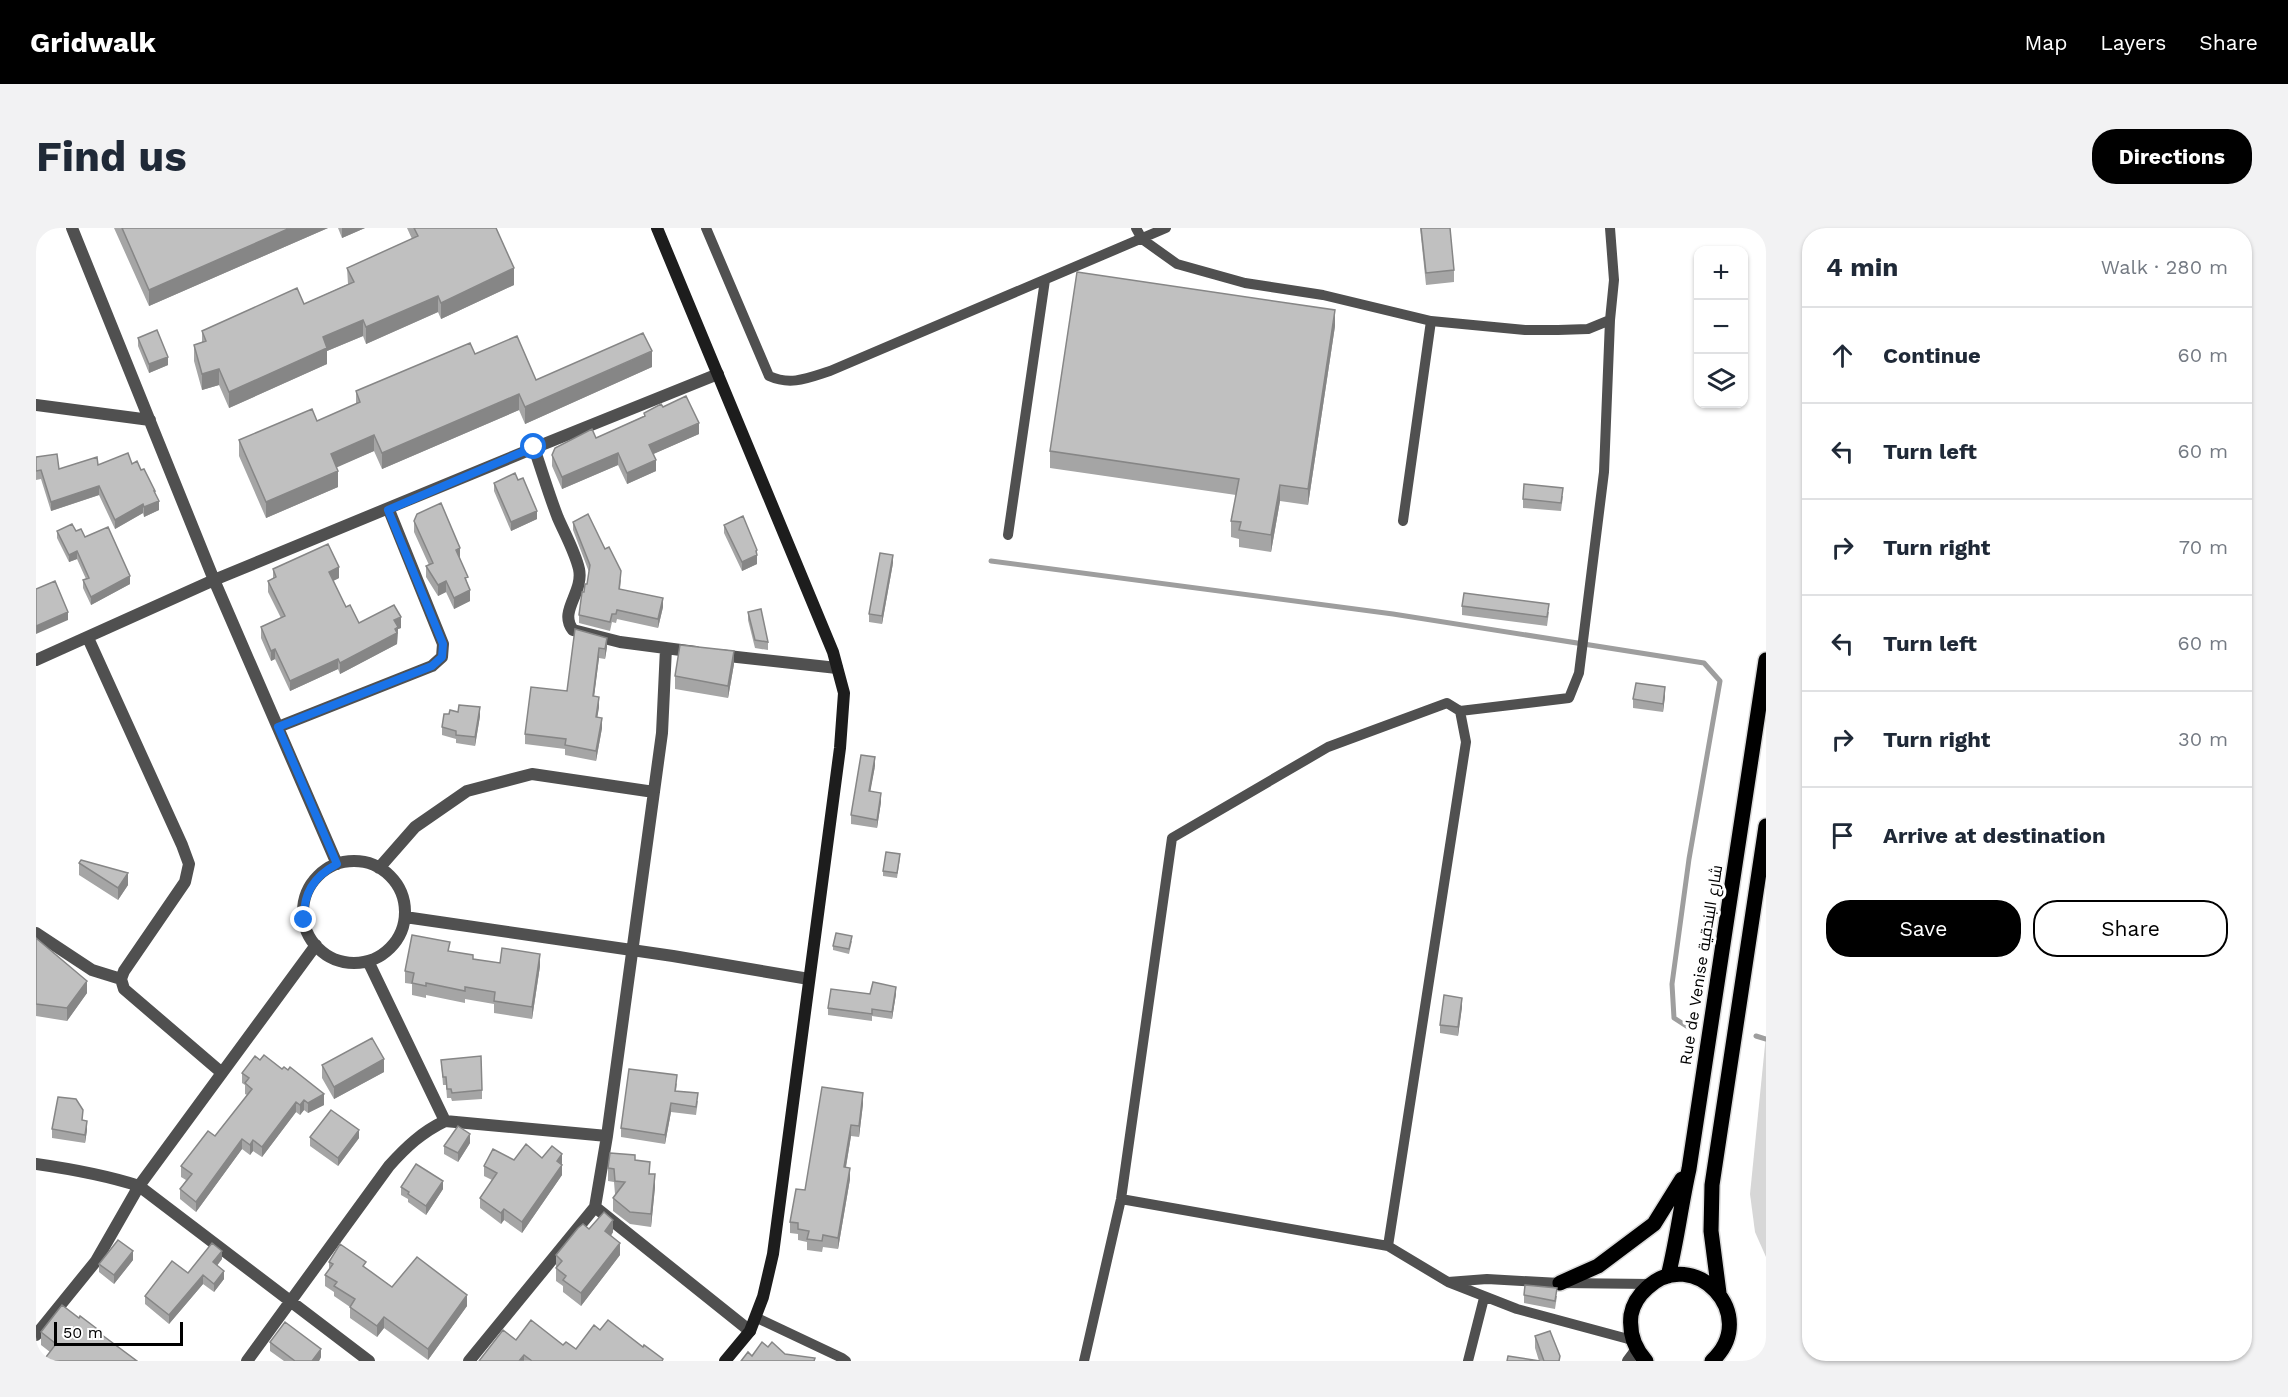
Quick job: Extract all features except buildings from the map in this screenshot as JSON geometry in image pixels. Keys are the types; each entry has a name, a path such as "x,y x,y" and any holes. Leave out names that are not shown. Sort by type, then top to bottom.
{"main road":[{"name":"Rue de Venise شارع البندقية","path":"1668,1276 1676,1246 1682,1197 1689,1169 1766,660"},
{"path":"1719,1293 1711,1231 1712,1185 1766,825"},
{"path":"1560,1283 1598,1266 1654,1224 1689,1169"},
{"path":"1636,1353 1630,1325 1632,1309 1640,1295 1651,1284 1668,1276 1683,1275 1696,1277 1709,1284 1726,1304 1729,1317 1728,1336 1716,1359"}],"street":[{"path":"72,228 214,580 337,864"},
{"path":"657,228 833,652 844,693 840,748 773,1254 762,1298 750,1331 725,1361"},
{"path":"36,660 214,580 388,510 534,447 718,374"},
{"path":"36,405 150,420"},
{"path":"534,447 579,570 579,589 569,607 570,626 573,630 620,642 837,668"},
{"path":"278,727 432,666 442,657 443,644 388,510"},
{"path":"88,638 189,864 186,882 124,970 121,979 124,989 222,1073"},
{"path":"470,1361 595,1207 608,1136 631,950 662,733 666,648"},
{"path":"379,868 415,828 466,790 532,774 654,792"},
{"path":"351,861 366,862 379,868 391,877 399,888 404,902 405,917 401,932 393,945 368,961 354,963 339,961 326,955 308,934 304,920 303,906 314,881 324,871 337,864 351,861"},
{"path":"405,917 809,979"},
{"path":"36,933 92,969 121,979"},
{"path":"36,1335 96,1261 139,1186 316,945"},
{"path":"368,961 445,1121"},
{"path":"247,1361 389,1166 429,1129 445,1121 608,1136"},
{"path":"36,1164 113,1177 139,1186 369,1361"},
{"path":"595,1207 750,1331"}],"lane":[{"path":"706,228 769,376 781,381 796,382 831,371 1166,228"},
{"path":"1136,228 1142,239 1177,264 1245,283 1323,295 1431,321 1525,330 1558,330 1588,329 1610,320"},
{"path":"1084,1361 1121,1199 1173,838 1329,747 1447,703 1460,711 1569,698 1579,673 1604,472 1610,320 1614,280 1610,228"},
{"path":"1008,535 1045,280"},
{"path":"1403,521 1431,321"},
{"path":"1388,1246 1466,742 1460,711"},
{"path":"1121,1199 1388,1246 1448,1282 1484,1298 1636,1353"},
{"path":"1448,1282 1487,1279 1651,1284"},
{"path":"1468,1361 1484,1298"},
{"path":"755,1317 846,1361"}],"shaded area":[{"path":"1766,1035 1766,1257 1755,1232 1750,1194"}],"waterway":[{"path":"991,561 1393,614 1704,663 1720,681 1689,859 1672,984 1674,1018 1691,1029"},
{"path":"1756,1036 1766,1039"}],"route":[{"path":"304,920 303,906 314,881 324,871 337,864 278,727 432,666 442,657 443,644 388,510 534,447"}]}
